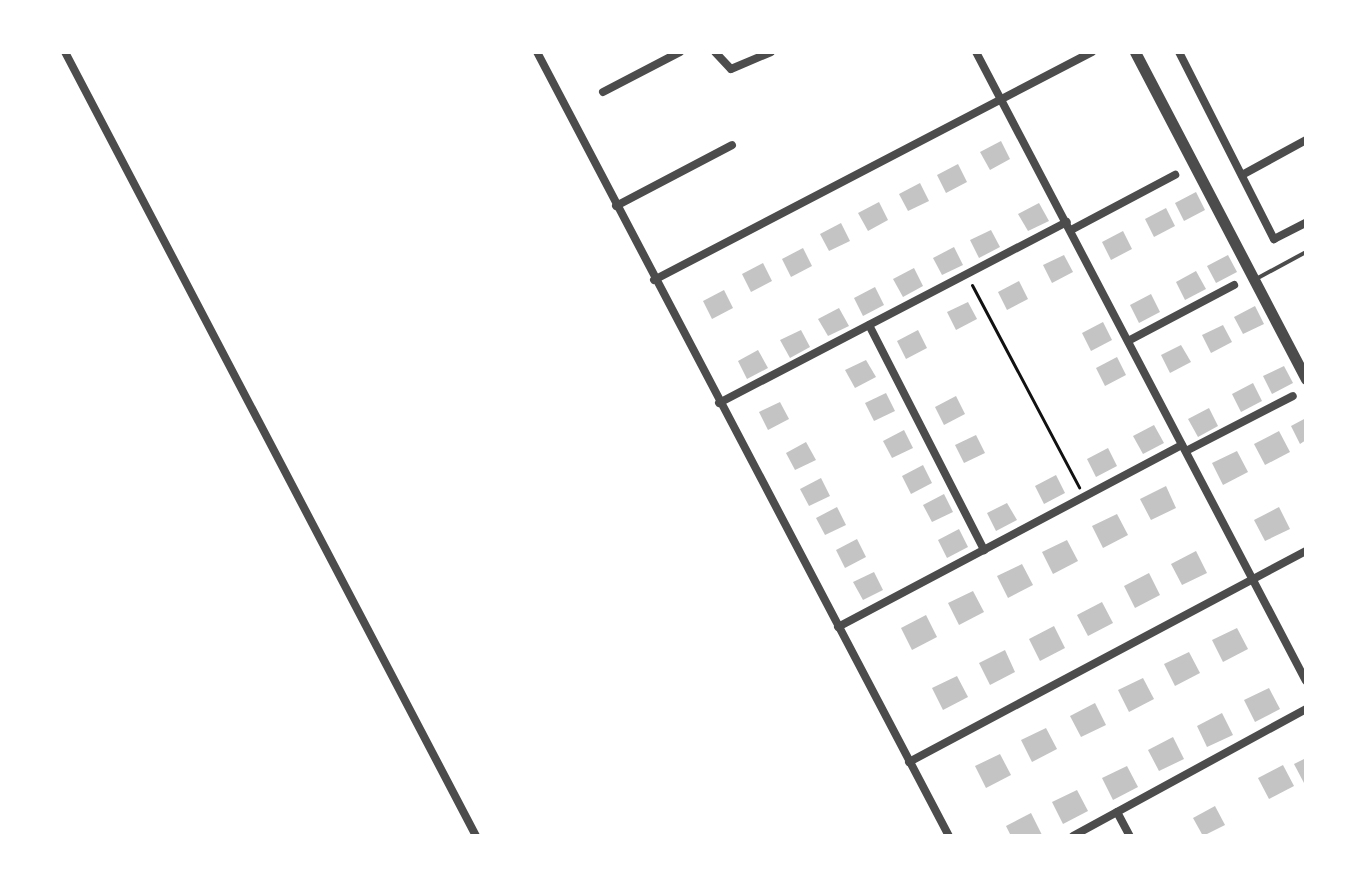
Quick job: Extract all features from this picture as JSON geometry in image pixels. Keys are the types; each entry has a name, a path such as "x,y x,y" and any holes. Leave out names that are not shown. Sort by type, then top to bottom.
{"street":[{"path":"65,52 476,836"},
{"path":"537,52 654,280 949,836"},
{"path":"603,92 680,52"},
{"path":"715,52 731,69 771,52"},
{"path":"976,52 1306,681"},
{"path":"654,280 1092,52"},
{"path":"1135,52 1306,379"},
{"path":"1179,52 1274,239 1306,223"},
{"path":"1242,175 1306,140"},
{"path":"616,206 732,145"},
{"path":"719,403 966,275 1175,175"},
{"path":"1128,341 1234,285"},
{"path":"869,325 984,550"},
{"path":"838,627 1085,497 1293,396"},
{"path":"909,762 1306,551"},
{"path":"1073,836 1306,709"},
{"path":"1117,812 1130,836"}],"lane":[{"path":"1254,280 1306,252"}],"path":[{"path":"966,275 1085,497"}],"building":[{"path":"1001,141 1010,159 990,170 980,152"},
{"path":"958,164 967,182 946,193 937,175"},
{"path":"920,183 929,201 908,211 899,194"},
{"path":"1196,192 1205,210 1184,221 1175,203"},
{"path":"879,202 888,220 868,231 858,213"},
{"path":"1039,203 1049,221 1028,231 1018,214"},
{"path":"1166,208 1175,226 1154,237 1145,219"},
{"path":"841,223 850,241 829,251 820,234"},
{"path":"991,230 1000,247 979,258 970,240"},
{"path":"1123,231 1132,249 1111,260 1102,242"},
{"path":"954,247 963,265 942,275 933,258"},
{"path":"803,248 812,266 791,277 782,259"},
{"path":"1064,255 1073,272 1052,283 1043,265"},
{"path":"1228,255 1237,272 1216,283 1207,266"},
{"path":"763,263 772,281 751,292 742,274"},
{"path":"914,268 923,286 903,297 893,279"},
{"path":"1196,271 1206,289 1185,300 1176,282"},
{"path":"1019,281 1028,299 1007,310 998,292"},
{"path":"875,287 884,305 863,316 854,298"},
{"path":"724,290 733,308 712,319 703,301"},
{"path":"1151,294 1160,312 1139,323 1130,305"},
{"path":"968,302 977,319 956,330 947,312"},
{"path":"1255,306 1264,324 1243,334 1234,317"},
{"path":"839,308 849,326 828,336 818,319"},
{"path":"1103,322 1112,340 1091,351 1082,333"},
{"path":"1223,325 1232,342 1211,353 1202,335"},
{"path":"801,330 810,347 790,358 780,340"},
{"path":"918,330 927,348 906,359 897,341"},
{"path":"1181,345 1191,362 1170,373 1161,355"},
{"path":"758,350 768,368 747,379 738,361"},
{"path":"1117,357 1126,375 1105,386 1096,368"},
{"path":"866,360 876,377 855,388 845,370"},
{"path":"1284,366 1293,383 1272,394 1263,376"},
{"path":"1253,383 1262,401 1241,412 1232,394"},
{"path":"886,393 895,411 874,421 865,403"},
{"path":"956,396 965,414 944,425 935,407"},
{"path":"780,402 789,419 768,430 759,412"},
{"path":"1209,408 1218,426 1198,437 1188,419"},
{"path":"1306,418 1306,440 1300,444 1291,426"},
{"path":"1154,425 1164,443 1143,454 1133,436"},
{"path":"904,430 913,448 892,458 883,441"},
{"path":"1279,431 1290,452 1265,465 1254,444"},
{"path":"976,435 985,453 964,463 955,445"},
{"path":"806,442 816,460 795,470 786,453"},
{"path":"1108,448 1117,466 1096,477 1087,459"},
{"path":"1237,451 1248,472 1223,485 1212,463"},
{"path":"923,465 932,483 911,494 902,476"},
{"path":"1056,475 1065,493 1044,504 1035,486"},
{"path":"821,478 830,496 809,506 800,489"},
{"path":"1166,486 1176,508 1151,520 1140,499"},
{"path":"944,494 953,512 932,522 923,505"},
{"path":"1007,503 1017,520 996,531 987,513"},
{"path":"837,507 846,525 825,535 816,518"},
{"path":"1279,507 1290,529 1265,541 1254,520"},
{"path":"1117,514 1128,535 1103,548 1092,526"},
{"path":"959,529 968,547 947,558 938,540"},
{"path":"857,539 866,557 845,568 836,550"},
{"path":"1067,540 1078,561 1053,574 1042,552"},
{"path":"1196,551 1207,573 1182,585 1171,564"},
{"path":"1022,564 1033,585 1008,598 997,576"},
{"path":"874,572 883,590 863,600 853,582"},
{"path":"1149,573 1160,595 1135,608 1124,586"},
{"path":"973,591 984,612 959,625 948,603"},
{"path":"1102,602 1113,623 1088,636 1077,615"},
{"path":"926,615 937,637 912,650 901,628"},
{"path":"1054,626 1065,648 1040,661 1029,639"},
{"path":"1237,628 1248,649 1223,662 1212,640"},
{"path":"1005,650 1015,672 990,685 979,663"},
{"path":"1189,652 1200,673 1175,686 1164,664"},
{"path":"957,676 968,697 943,710 932,688"},
{"path":"1143,678 1154,699 1129,712 1118,690"},
{"path":"1269,688 1280,709 1255,722 1244,700"},
{"path":"1095,703 1106,725 1081,737 1070,716"},
{"path":"1222,713 1233,735 1207,747 1197,726"},
{"path":"1046,728 1057,749 1032,762 1021,740"},
{"path":"1173,737 1184,759 1159,771 1148,750"},
{"path":"1000,754 1011,775 986,788 975,766"},
{"path":"1306,758 1306,781 1304,783 1294,764"},
{"path":"1283,765 1294,786 1269,799 1258,778"},
{"path":"1127,766 1138,787 1113,800 1102,778"},
{"path":"1077,790 1088,811 1063,824 1052,802"},
{"path":"1215,806 1225,825 1203,836 1193,818"},
{"path":"1031,813 1042,835 1011,836 1006,826"}]}
